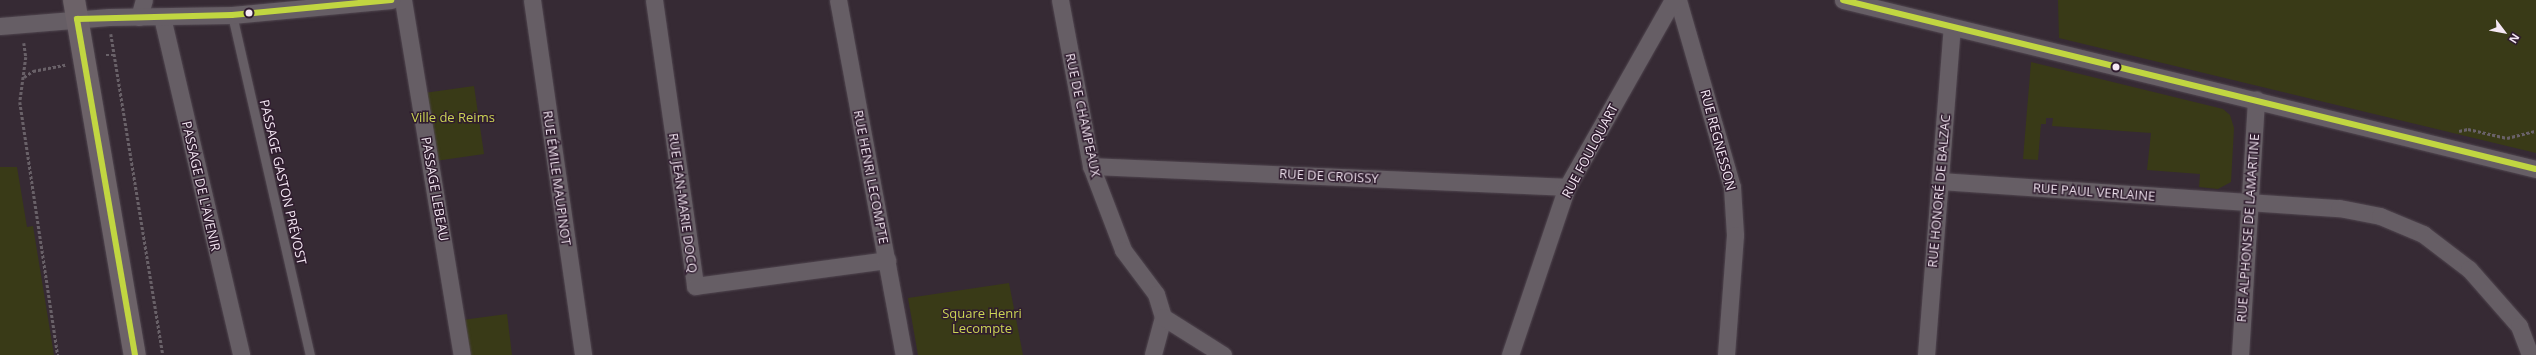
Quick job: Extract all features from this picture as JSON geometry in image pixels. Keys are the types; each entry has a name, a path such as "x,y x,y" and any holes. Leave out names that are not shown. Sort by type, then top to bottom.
{"main road":[{"path":"75,10 135,355"}],"street":[{"path":"140,17 144,0"},
{"path":"0,26 20,24 75,10 109,17 232,15 316,4 391,0"},
{"name":"PASSAGE LEBEAU","path":"403,0 462,355"},
{"name":"RUE ÉMILE MAUPINOT","path":"532,0 583,355"},
{"name":"RUE JEAN-MARIE DOCQ","path":"654,0 696,286 887,260"},
{"name":"RUE HENRI LECOMPTE","path":"838,0 904,355"},
{"name":"RUE DE CHAMPEAUX","path":"1060,0 1091,166 1123,250 1156,294 1164,317"},
{"name":"RUE FOULQUART","path":"1510,355 1568,187 1673,0"},
{"name":"RUE REGNESSON","path":"1678,0 1732,187 1735,235 1726,355"},
{"path":"1843,0 1952,28 2256,100 2536,169"},
{"name":"PASSAGE DE L'AVENIR","path":"162,17 241,355"},
{"name":"RUE HONORÉ DE BALZAC","path":"1926,355 1952,28"},
{"name":"RUE ALPHONSE DE LAMARTINE","path":"2240,355 2248,203 2256,100"},
{"name":"RUE DE CROISSY","path":"1091,166 1568,187"},
{"name":"RUE PAUL VERLAINE","path":"1940,181 2359,211 2380,216 2422,234 2470,269 2519,326 2530,355"},
{"path":"1153,355 1158,344 1164,317 1223,355"}],"lane":[{"name":"PASSAGE GASTON PRÉVOST","path":"232,15 310,355"}],"path":[{"path":"109,17 163,355"},
{"path":"20,24 26,57 20,102 58,355"},
{"path":"106,55 115,55"},
{"path":"24,77 33,71 85,61"},
{"path":"2455,131 2468,129 2507,138 2536,131"}],"green space":[{"path":"2058,0 2536,0 2536,153 2059,38"},
{"path":"2031,62 2223,109 2230,115 2234,128 2231,182 2218,189 2199,187 2200,174 2147,170 2151,133 2052,126 2053,118 2046,118 2046,124 2041,124 2038,160 2023,159"},
{"name":"Ville de Reims","path":"474,86 484,154 435,161 424,93"},
{"path":"0,167 17,167 27,227 33,226 54,355 0,355"},
{"name":"Square Henri Lecompte","path":"1009,283 1023,355 918,355 908,298"},
{"path":"507,314 512,355 466,355 462,320"}],"transit line":[{"path":"135,355 77,19 232,15 391,0"},
{"path":"1843,0 2536,169"}]}
